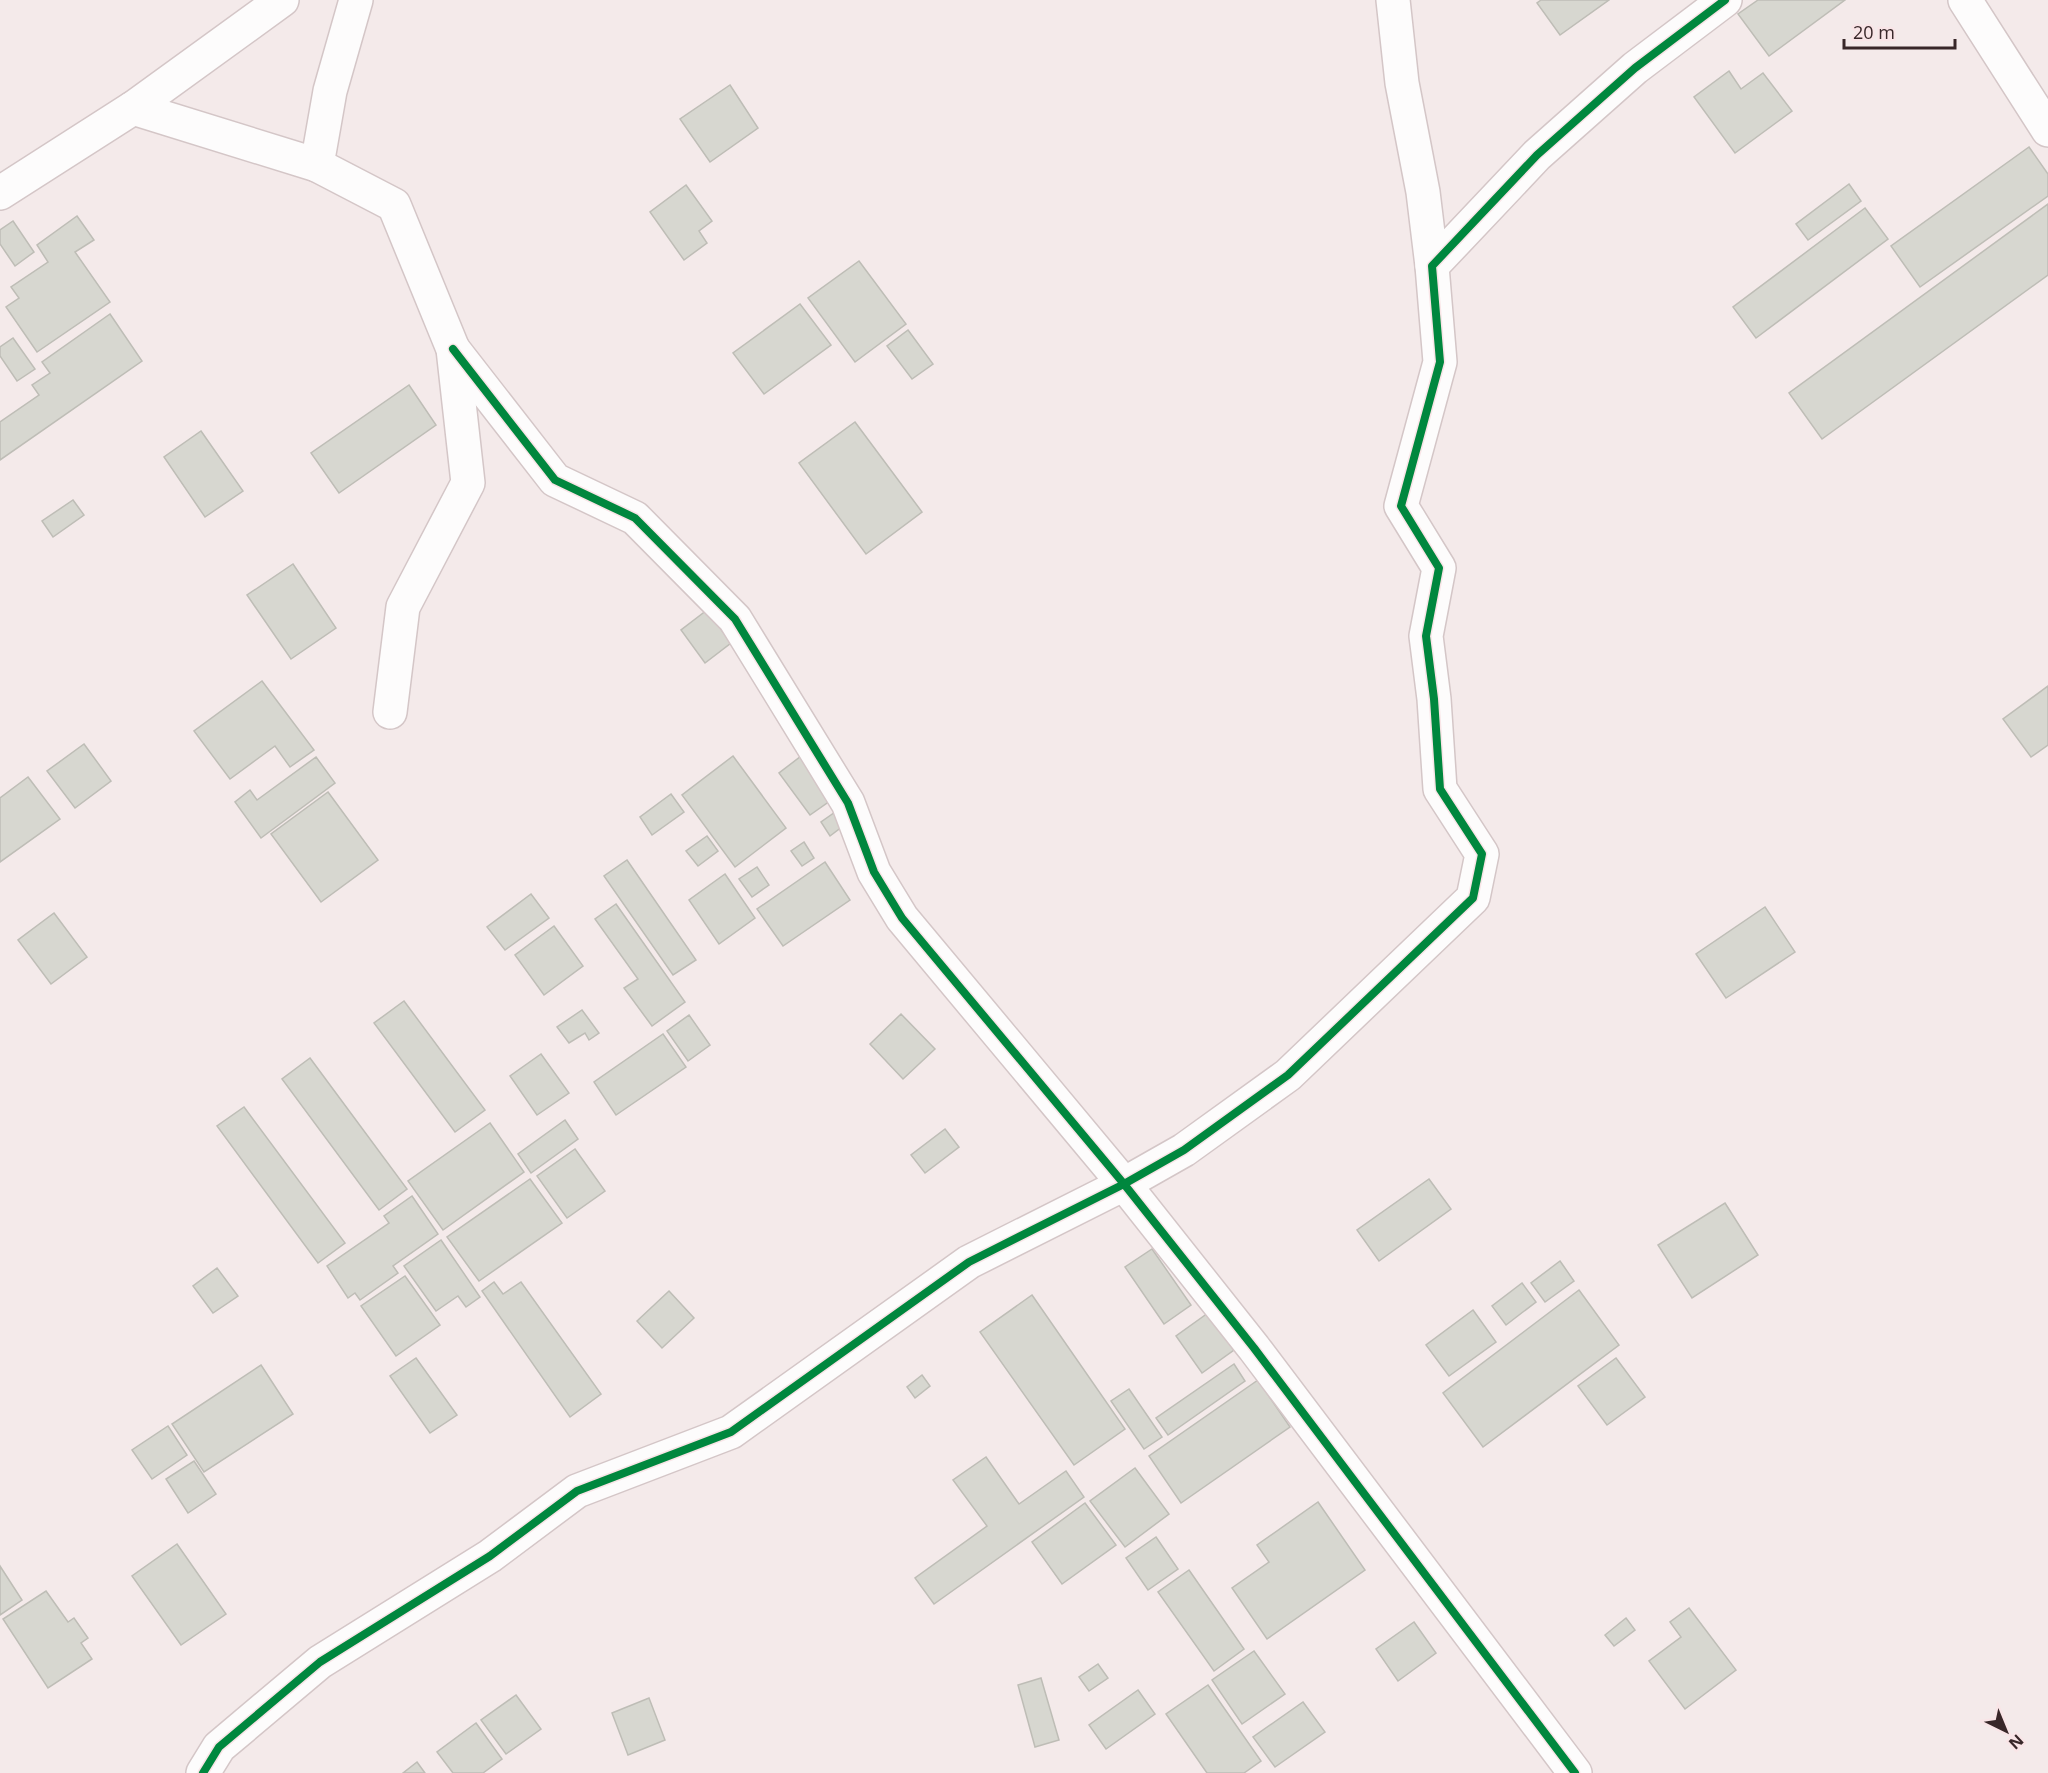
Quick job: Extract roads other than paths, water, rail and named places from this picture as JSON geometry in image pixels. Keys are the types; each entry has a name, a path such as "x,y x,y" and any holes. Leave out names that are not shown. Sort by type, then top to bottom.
{"street":[{"path":"0,193 133,108 282,0"},
{"path":"317,165 330,91 356,0"},
{"path":"203,1773 219,1747 320,1662 490,1556 577,1491 731,1432 969,1262 1124,1184 1185,1150 1288,1075 1473,898 1482,854 1440,789 1434,699 1426,636 1440,568 1401,506 1440,362 1423,192 1402,83 1393,0"},
{"path":"1432,266 1537,155 1635,68 1725,0"},
{"path":"1965,0 2048,130"},
{"path":"133,108 317,165 394,205 453,349 555,480 635,518 735,619 848,803 874,872 902,918 1124,1184 1254,1348 1575,1773"},
{"path":"390,712 403,607 468,483 453,349"}]}
